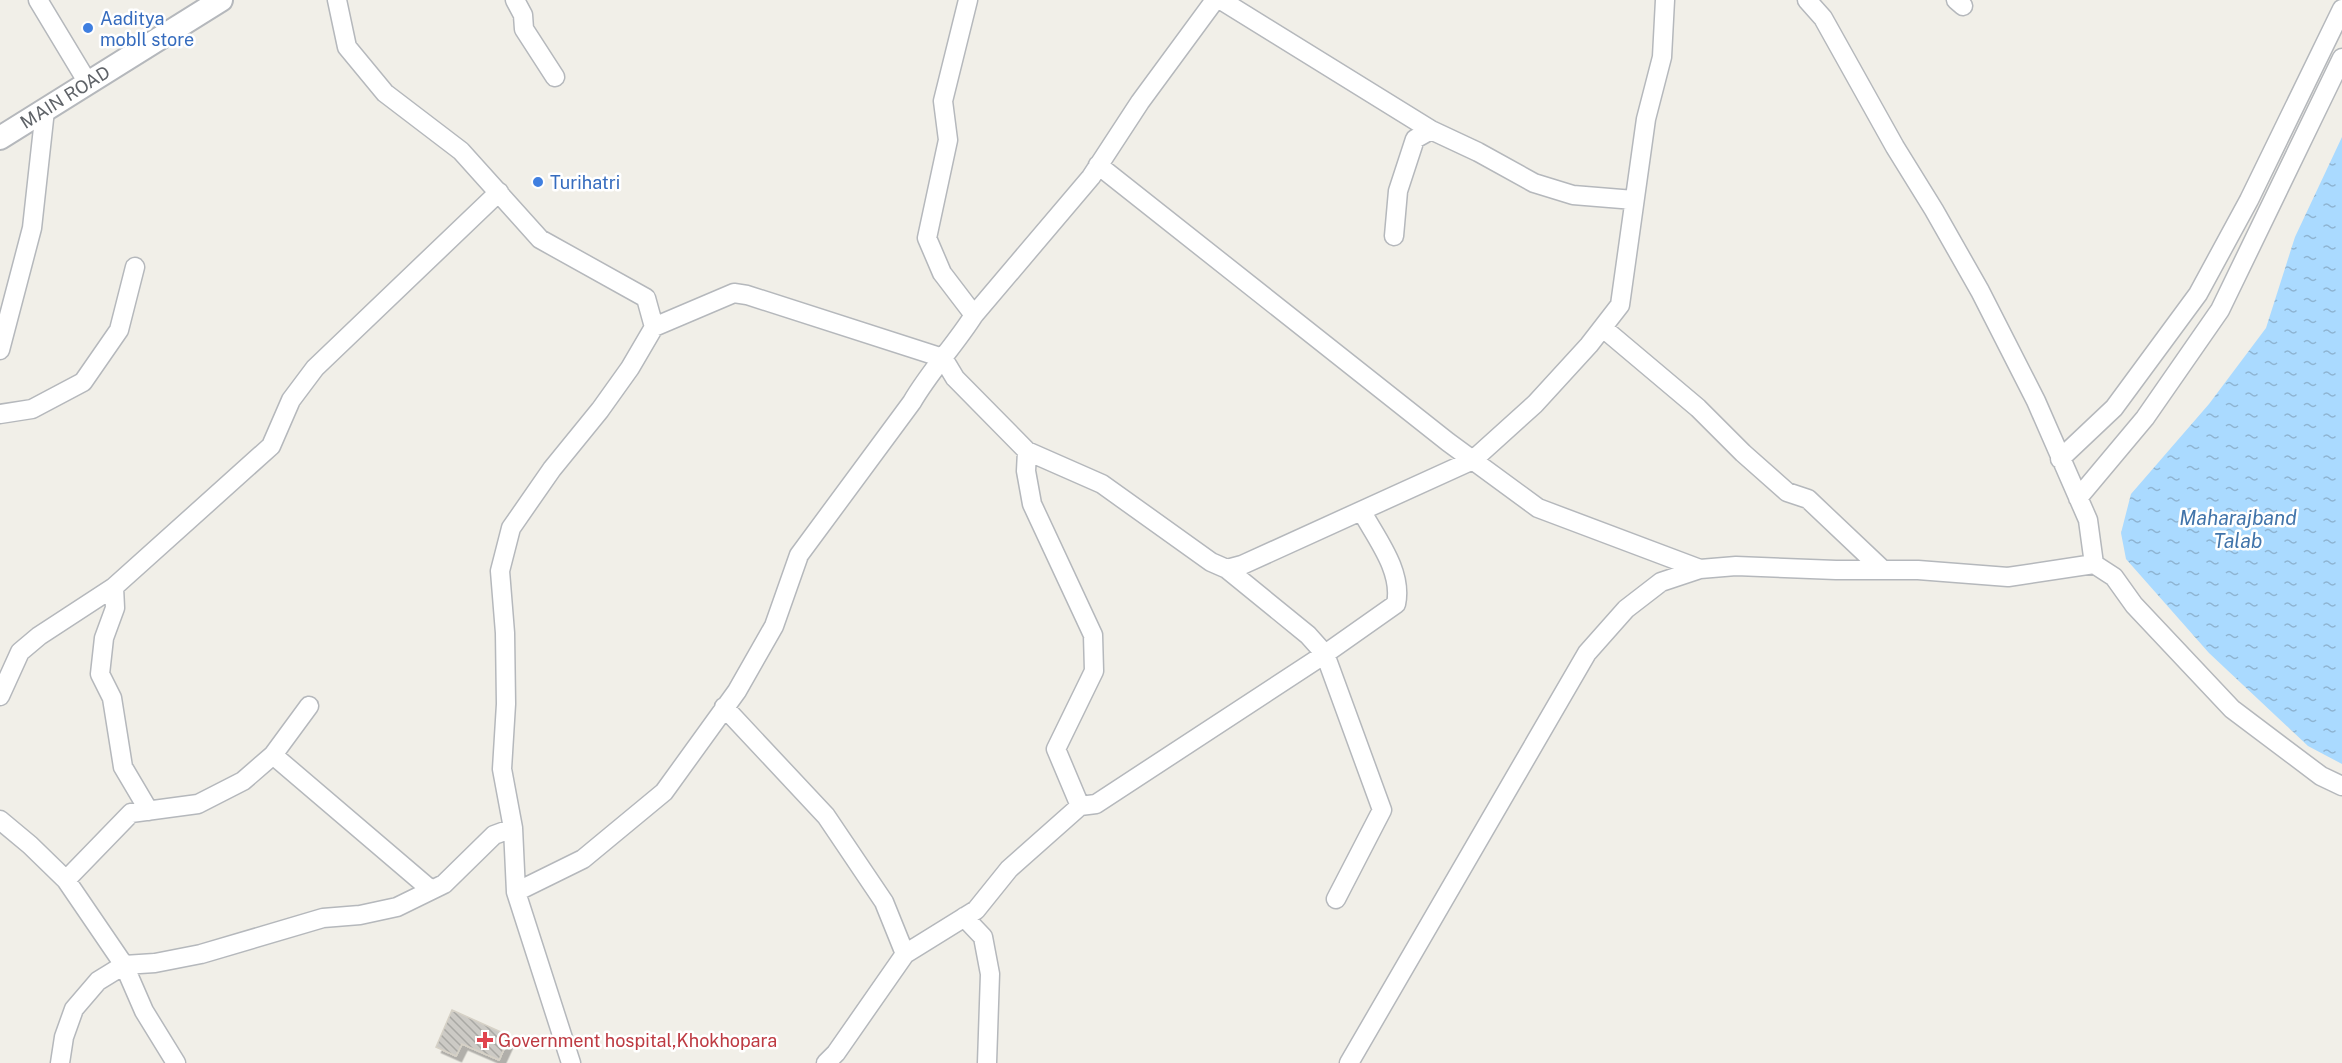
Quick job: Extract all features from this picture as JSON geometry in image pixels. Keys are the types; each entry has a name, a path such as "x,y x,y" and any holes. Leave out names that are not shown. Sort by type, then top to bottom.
{"street":[{"path":"38,0 88,83"},
{"name":"MAIN ROAD","path":"0,138 221,0"},
{"path":"337,0 347,48 385,93 461,151 540,239 646,298 654,327"},
{"path":"515,0 523,15 524,29 555,76"},
{"path":"968,0 943,101 948,140 927,238 942,273 974,315"},
{"path":"516,892 583,859 664,792 737,692 774,626 799,555 974,315 1091,177 1140,102 1215,0"},
{"path":"1221,0 1431,130 1478,152 1534,183 1573,195 1634,200"},
{"path":"1227,569 1242,566 1473,460 1535,404 1590,345 1620,305 1646,119 1662,57 1665,0"},
{"path":"1810,1 1823,18 1895,147 1980,291 2036,401 2088,520 2094,564"},
{"path":"2060,459 2114,408 2198,294 2249,200 2342,9"},
{"path":"2078,498 2145,418 2220,310 2342,58"},
{"path":"0,350 32,228 45,110"},
{"path":"1394,236 1398,191 1415,139 1431,130"},
{"path":"1098,165 1473,460 1538,508 1700,569"},
{"path":"0,696 20,652 39,636 114,587 271,446 291,400 315,368 499,192"},
{"path":"0,414 32,409 82,382 119,330 135,267"},
{"path":"571,1063 516,892 513,828 502,769 506,704 505,633 500,571 511,528 552,468 600,410 630,368 654,327 734,293 747,295 943,358 955,378 1027,451 1102,484 1190,548 1227,569 1308,635 1325,654 1382,810 1336,899"},
{"path":"1603,328 1698,408 1743,453 1787,492 1808,500 1883,570"},
{"path":"1027,451 1026,471 1032,504 1093,634 1094,671 1056,750 1080,806"},
{"path":"825,1063 836,1053 904,954 976,910 1010,869 1080,806 1096,804 1325,654 1396,604 1399,592 1396,574 1362,512"},
{"path":"1349,1063 1587,653 1626,609 1661,582 1700,569 1736,567 1949,571 2008,577 2094,564 2114,577 2134,605 2232,709 2321,776 2342,786"},
{"path":"114,587 115,608 104,638 100,674 112,698 123,767 149,811"},
{"path":"66,880 131,813 198,804 243,781 273,755 309,706"},
{"path":"724,707 826,816 884,902 904,954"},
{"path":"273,755 430,889"},
{"path":"0,820 66,880 124,965 144,1011 176,1063"},
{"path":"60,1063 64,1037 74,1009 98,981 124,965 155,963 201,954 323,918 360,915 397,907 444,884 494,835 513,828"},
{"path":"964,917 982,937 990,974 987,1063"}],"water":[{"name":"Maharajband Talab","path":"2342,137 2342,764 2308,746 2209,653 2126,559 2121,533 2131,494 2209,404 2266,328 2295,237"}],"building":[{"path":"452,1010 510,1036 499,1060 462,1044 456,1056 436,1047"}],"place":[{"name":"Aaditya mobIl store","path":"88,28"},
{"name":"Turihatri","path":"538,182"},
{"name":"Government hospital,Khokhopara","path":"485,1040"}]}
